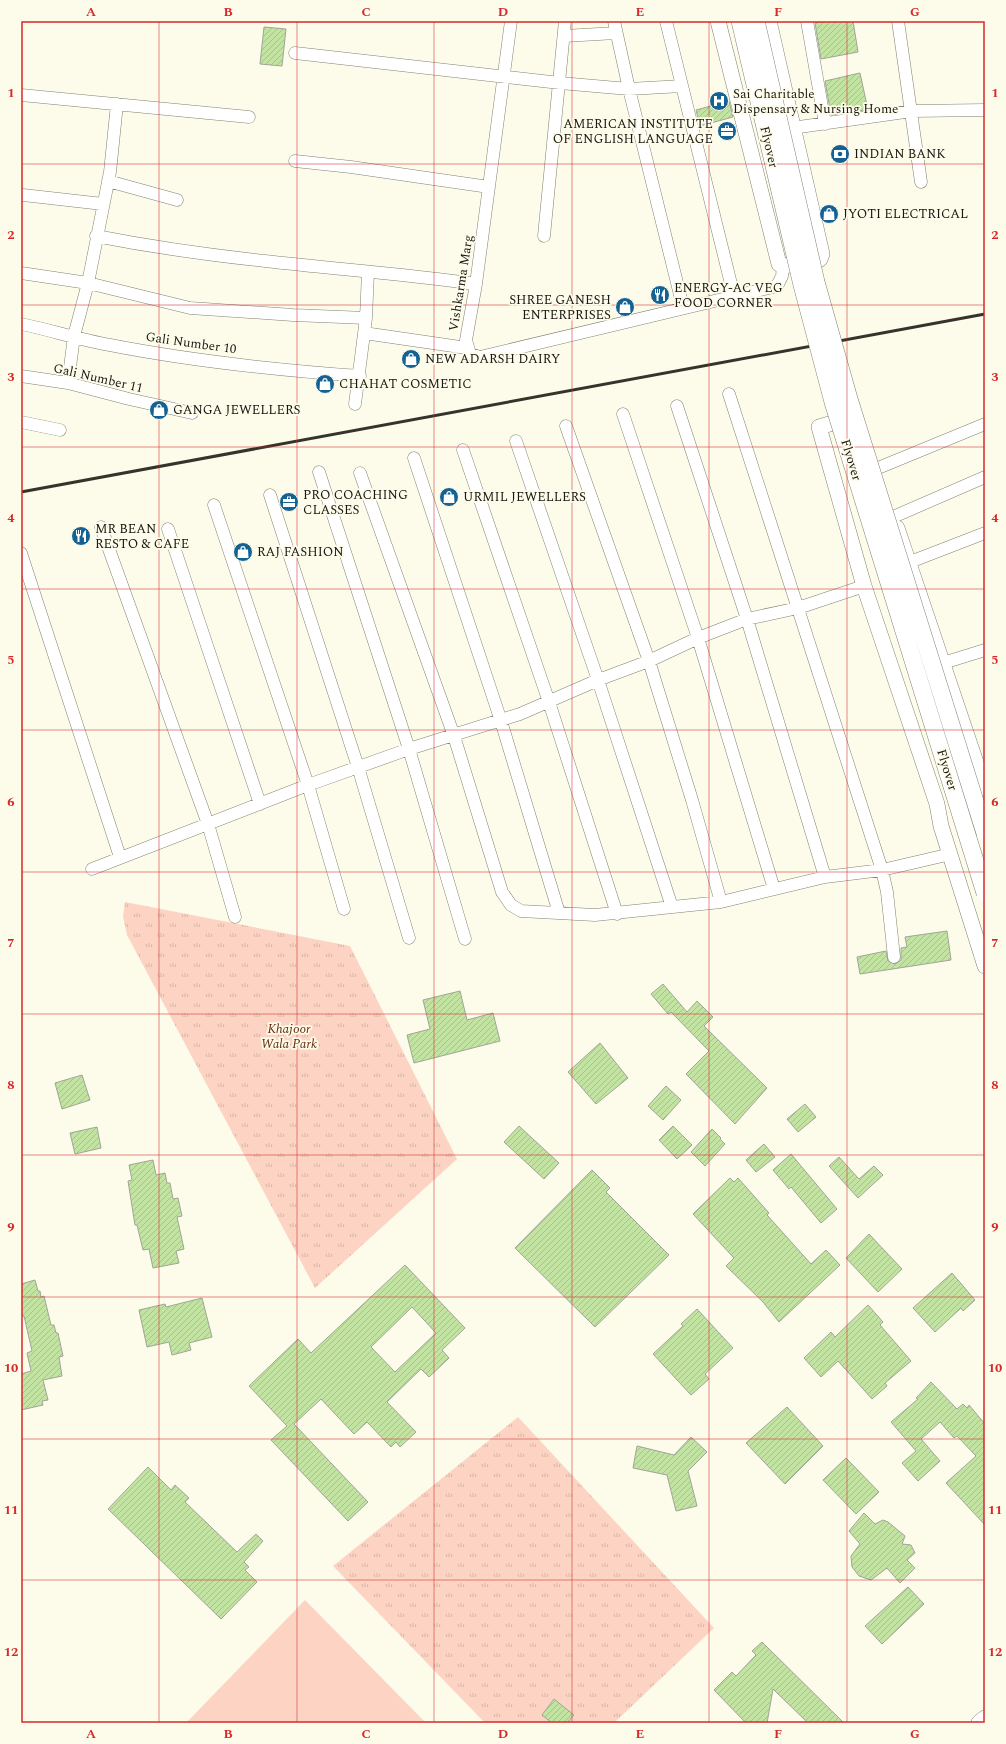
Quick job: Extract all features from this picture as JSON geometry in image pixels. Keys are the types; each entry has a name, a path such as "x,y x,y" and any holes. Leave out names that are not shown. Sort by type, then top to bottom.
{"main road":[{"name":"Flyover","path":"740,21 802,285 834,402 985,893"},
{"name":"Flyover","path":"756,21 816,282 840,370 985,833"},
{"path":"980,1723 985,1719"}],"street":[{"name":"Vishkarma Marg","path":"507,21 504,76 476,284 466,340 467,348 470,354 480,357 683,307 777,286 782,276 783,266"},
{"path":"544,236 565,21"},
{"path":"666,21 734,296"},
{"path":"718,21 769,229 779,264 783,266 817,261 820,260 822,254 792,128 769,21"},
{"path":"735,21 772,148 750,21"},
{"path":"807,21 825,124"},
{"path":"898,21 921,182"},
{"path":"564,36 615,27 683,307"},
{"path":"295,53 560,83 629,89 682,86"},
{"path":"21,95 249,117"},
{"path":"68,383 74,336 88,283 108,181 117,104"},
{"path":"792,128 912,111 985,110"},
{"path":"295,161 351,167 489,187"},
{"path":"108,181 178,200"},
{"path":"23,195 103,204"},
{"path":"96,236 160,248 368,272 421,276 476,284"},
{"path":"21,272 88,283 190,308 285,315 366,318"},
{"path":"355,404 360,376 366,318 368,272"},
{"name":"Gali Number 10","path":"21,324 109,345 280,371 360,376"},
{"path":"364,333 467,348"},
{"name":"Gali Number 11","path":"21,376 68,383 129,399 192,412"},
{"path":"729,394 882,870 887,892 894,957"},
{"path":"677,406 747,619 825,878"},
{"path":"623,414 698,638 774,889"},
{"path":"985,790 861,415 819,427 864,586 937,804 941,826 985,966"},
{"path":"21,422 60,430"},
{"path":"878,468 985,424"},
{"path":"566,426 649,661 692,800 721,902"},
{"path":"516,441 598,680 672,907"},
{"path":"463,450 549,702 617,914"},
{"path":"414,458 501,721 559,913"},
{"path":"319,472 409,749 465,939"},
{"path":"360,473 454,736 502,892 511,905 521,911 595,915 617,914 721,902 825,878 882,870 951,854"},
{"path":"894,517 985,477"},
{"path":"270,495 358,767 409,938"},
{"path":"872,495 914,630 960,769 970,781 985,790"},
{"path":"858,501 945,775 946,790 937,804"},
{"path":"214,505 308,785 344,909"},
{"path":"101,527 208,824 235,917"},
{"path":"168,529 260,804"},
{"path":"910,562 985,533"},
{"path":"21,553 120,857"},
{"path":"92,869 308,785 409,749 501,721 598,680 649,661 698,638 747,619 798,608 864,586"},
{"path":"943,663 985,650"},
{"path":"941,826 985,812"}],"green space":[{"name":"Khajoor Wala Park","path":"125,902 350,946 457,1159 315,1288 127,935 123,916"},
{"path":"518,1417 714,1628 614,1723 485,1723 333,1566"},
{"path":"305,1600 426,1723 186,1723"}],"building":[{"path":"824,21 853,21 858,52 821,59 815,23"},
{"path":"264,27 286,29 282,66 260,64"},
{"path":"860,73 868,110 831,115 825,81"},
{"path":"729,101 733,117 700,126 696,110"},
{"path":"947,931 951,960 860,974 857,957 886,951 888,961 895,964 901,960 901,948 907,947 905,937"},
{"path":"663,984 687,1012 697,1001 713,1017 704,1026 767,1088 735,1124 686,1074 709,1051 671,1012 668,1014 651,994"},
{"path":"460,991 467,1020 493,1013 500,1041 414,1063 407,1035 430,1029 423,1000"},
{"path":"600,1043 628,1078 596,1104 568,1072"},
{"path":"82,1075 90,1100 62,1109 55,1083"},
{"path":"666,1086 681,1100 663,1120 648,1106"},
{"path":"805,1104 816,1117 798,1132 787,1119"},
{"path":"519,1126 559,1163 544,1179 504,1142"},
{"path":"673,1126 692,1145 677,1159 659,1140"},
{"path":"97,1127 101,1148 75,1154 70,1133"},
{"path":"712,1129 725,1144 705,1166 691,1152"},
{"path":"764,1144 775,1157 756,1172 746,1160"},
{"path":"791,1154 837,1209 821,1223 791,1187 789,1189 773,1170"},
{"path":"839,1157 859,1179 874,1166 883,1175 858,1198 829,1166"},
{"path":"153,1160 156,1175 165,1173 167,1183 170,1183 173,1199 178,1198 182,1216 177,1217 184,1249 176,1251 179,1263 153,1268 149,1249 143,1250 137,1225 135,1225 128,1181 132,1180 129,1165"},
{"path":"592,1170 610,1188 606,1192 669,1255 595,1327 515,1248"},
{"path":"730,1178 734,1182 738,1178 769,1213 767,1215 811,1264 826,1250 840,1265 779,1322 763,1302 726,1266 734,1258 693,1214"},
{"path":"869,1234 902,1269 878,1292 846,1258"},
{"path":"405,1265 465,1328 442,1350 449,1358 429,1377 421,1369 387,1402 416,1432 400,1447 396,1442 391,1447 367,1422 354,1434 321,1399 294,1424 368,1502 348,1521 271,1440 287,1426 249,1386 298,1339 311,1353","holes":["412,1307 436,1333 395,1372 371,1347"]},
{"path":"952,1273 975,1300 963,1311 961,1308 935,1332 913,1308"},
{"path":"35,1280 41,1297 44,1296 51,1325 54,1325 56,1333 58,1333 63,1356 59,1357 62,1376 43,1380 48,1400 42,1401 43,1405 21,1410 21,1374 31,1371 27,1353 32,1351 24,1316 21,1317 21,1284"},
{"path":"202,1298 212,1337 189,1343 191,1350 172,1355 169,1342 147,1347 139,1310 165,1304 166,1307"},
{"path":"868,1305 883,1322 880,1325 911,1361 885,1383 887,1386 872,1399 838,1361 821,1377 804,1358 831,1332 835,1337"},
{"path":"697,1309 733,1348 705,1374 709,1379 691,1395 653,1354 683,1326 681,1324"},
{"path":"931,1382 957,1409 963,1404 967,1408 969,1405 985,1424 985,1525 946,1483 976,1456 957,1436 954,1438 940,1422 921,1439 940,1461 918,1481 902,1463 916,1451 891,1422 918,1399 916,1398"},
{"path":"787,1407 823,1446 785,1484 746,1443"},
{"path":"691,1437 707,1452 688,1471 697,1506 676,1511 667,1475 633,1468 637,1446 674,1455"},
{"path":"846,1458 879,1492 856,1514 823,1480"},
{"path":"148,1467 171,1490 175,1485 189,1498 185,1502 237,1552 256,1534 263,1541 244,1562 249,1567 245,1570 257,1582 221,1619 108,1509"},
{"path":"864,1513 875,1524 883,1520 888,1522 905,1536 902,1544 911,1545 915,1553 907,1560 915,1568 900,1583 887,1568 871,1580 859,1576 852,1567 851,1556 860,1544 849,1531"},
{"path":"908,1587 924,1604 882,1644 865,1626"},
{"path":"762,1642 844,1723 808,1723 773,1689 767,1723 746,1723 714,1690 732,1672 736,1676 756,1655 752,1651"},
{"path":"554,1699 574,1715 567,1723 552,1723 542,1715"}],"railway":[{"path":"21,492 985,314"}],"place":[{"name":"Sai Charitable Dispensary & Nursing Home","path":"719,101"},
{"name":"AMERICAN INSTITUTE OF ENGLISH LANGUAGE","path":"727,131"},
{"name":"INDIAN BANK","path":"840,154"},
{"name":"JYOTI ELECTRICAL","path":"829,214"},
{"name":"ENERGY-AC VEG FOOD CORNER","path":"660,295"},
{"name":"SHREE GANESH ENTERPRISES","path":"625,307"},
{"name":"NEW ADARSH DAIRY","path":"411,359"},
{"name":"CHAHAT COSMETIC","path":"325,384"},
{"name":"GANGA JEWELLERS","path":"159,410"},
{"name":"URMIL JEWELLERS","path":"449,497"},
{"name":"PRO COACHING CLASSES","path":"289,502"},
{"name":"MR BEAN RESTO & CAFE","path":"81,536"},
{"name":"RAJ FASHION","path":"243,552"}]}
